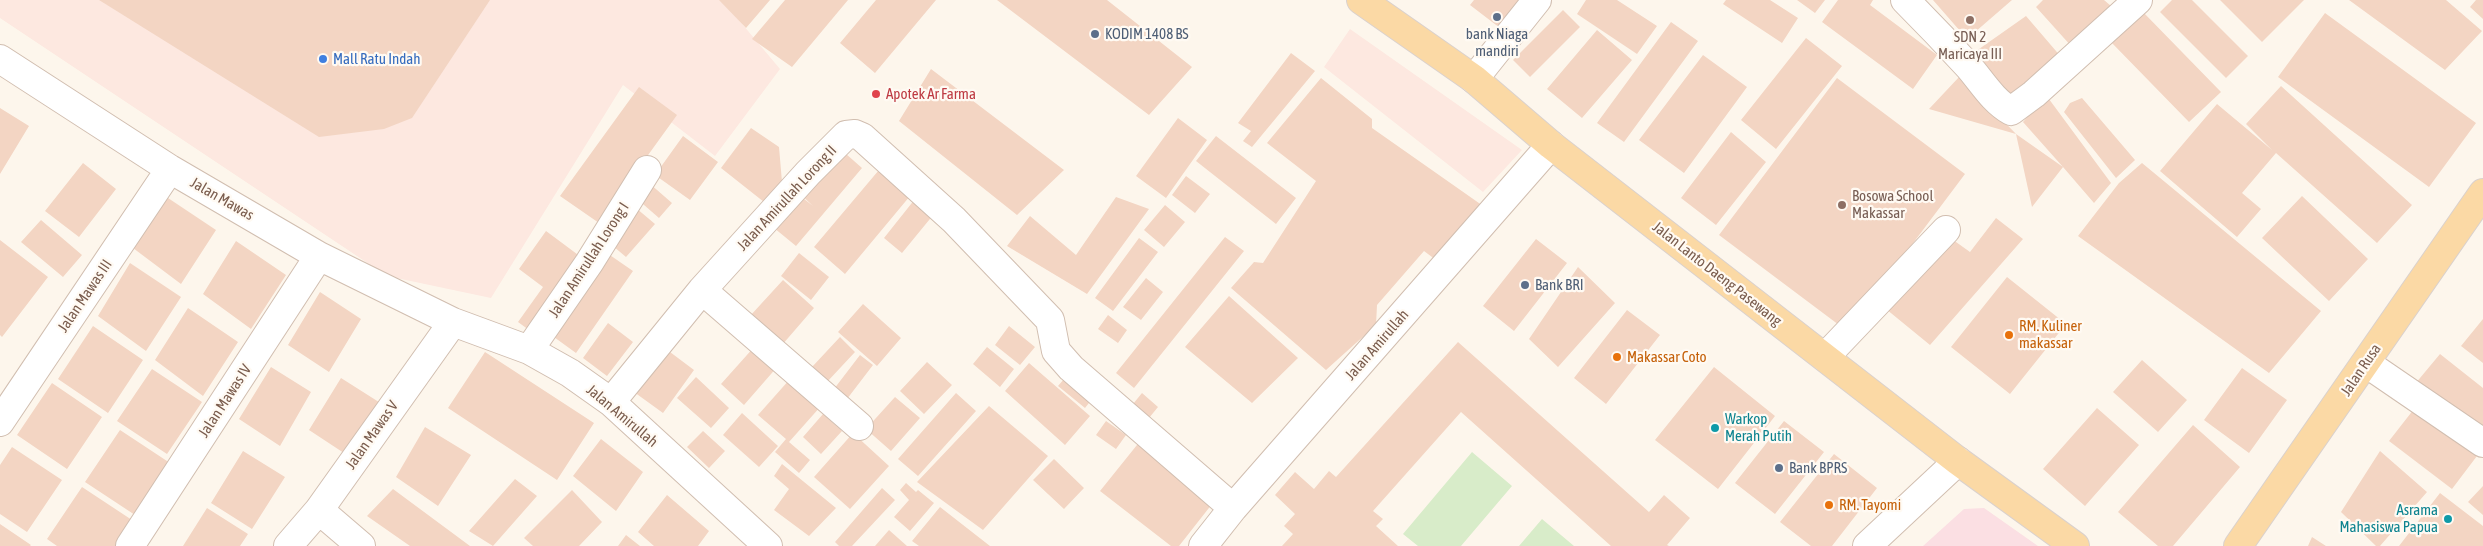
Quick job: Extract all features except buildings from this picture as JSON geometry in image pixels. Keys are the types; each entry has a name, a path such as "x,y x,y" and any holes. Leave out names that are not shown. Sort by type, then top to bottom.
{"main road":[{"name":"Jalan Lanto Daeng Pasewang","path":"1361,0 1474,79 1552,145 1958,461 2075,546"},
{"name":"Jalan Rusa","path":"2238,546 2483,193"}],"street":[{"path":"1474,79 1537,0"},
{"path":"1905,0 1970,68 1993,96 2011,111 2034,94 2138,0"},
{"name":"Jalan Mawas","path":"0,59 170,169 319,256 453,322"},
{"name":"Jalan Amirullah Lorong II","path":"611,402 702,290 808,173 846,135 855,134 862,137 954,220 1050,320 1056,351 1071,368 1233,508"},
{"name":"Jalan Amirullah","path":"1203,546 1233,508 1552,145"},
{"name":"Jalan Mawas III","path":"0,422 170,169"},
{"name":"Jalan Amirullah Lorong I","path":"529,350 589,263 647,170"},
{"path":"1826,357 1946,230"},
{"name":"Jalan Mawas IV","path":"130,546 319,256"},
{"path":"702,290 859,426"},
{"name":"Jalan Amirullah","path":"453,322 529,350 570,373 611,402 768,546"},
{"name":"Jalan Mawas V","path":"288,546 319,510 453,322"},
{"path":"2366,363 2483,443"},
{"path":"1867,546 1958,461"},
{"path":"319,510 361,546"}],"shaded area":[{"path":"0,0 722,0 780,69 715,156 623,85 491,298 387,276 0,18"},
{"path":"1350,29 1522,150 1483,192 1324,67"},
{"path":"1984,508 2038,546 1923,546 1964,509"}],"green space":[{"path":"1472,452 1512,486 1461,546 1418,546 1403,534"},
{"path":"1542,519 1574,546 1519,546"}],"place":[{"name":"bank Niaga mandiri","path":"1497,17"},
{"name":"SDN 2 Maricaya III","path":"1970,20"},
{"name":"KODIM 1408 BS","path":"1095,34"},
{"name":"Mall Ratu Indah","path":"323,59"},
{"name":"Apotek Ar Farma","path":"876,94"},
{"name":"Bosowa School Makassar","path":"1842,205"},
{"name":"Bank BRI","path":"1525,285"},
{"name":"RM. Kuliner makassar","path":"2009,335"},
{"name":"Makassar Coto","path":"1617,357"},
{"name":"Warkop Merah Putih","path":"1715,428"},
{"name":"Bank BPRS","path":"1779,468"},
{"name":"RM. Tayomi","path":"1829,505"},
{"name":"Asrama Mahasiswa Papua","path":"2448,519"}]}
